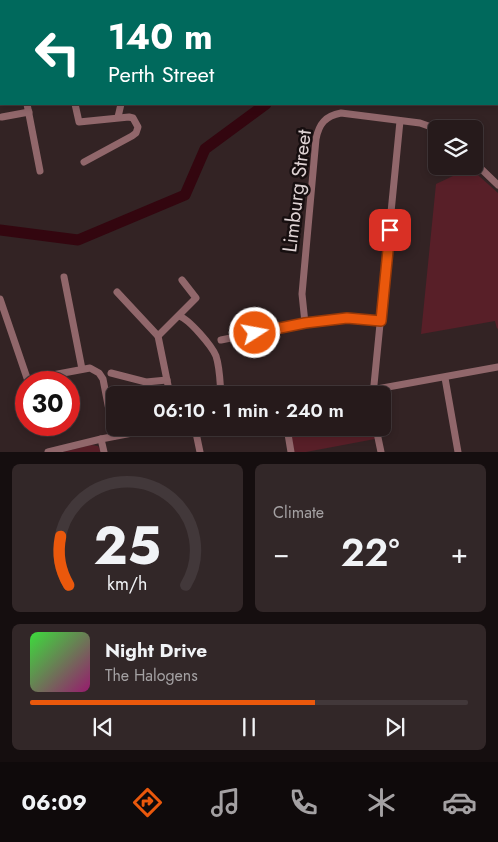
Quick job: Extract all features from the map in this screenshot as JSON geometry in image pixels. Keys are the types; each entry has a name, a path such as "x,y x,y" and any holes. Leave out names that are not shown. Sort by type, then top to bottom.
{"street":[{"path":"27,105 40,171"},
{"path":"75,105 79,122 118,117 133,118 138,127 136,134 84,162"},
{"path":"118,117 121,105"},
{"path":"2,118 29,112"},
{"name":"Limburg Street","path":"305,323 302,294 316,139 322,122 329,116 341,112 420,123 428,126"},
{"path":"375,386 400,121"},
{"path":"483,171 498,185"},
{"path":"64,277 82,369"},
{"path":"158,336 196,298 182,280"},
{"path":"117,292 158,336 168,386"},
{"path":"0,299 27,378 90,368 99,373 103,379 106,395"},
{"path":"179,316 188,321 212,348 216,356 220,386"},
{"path":"221,340 305,323 347,318 381,321"},
{"path":"391,389 498,368"},
{"path":"112,373 146,382 167,380"},
{"path":"445,378 458,452"},
{"path":"48,452 114,436"},
{"path":"197,436 200,452"},
{"path":"288,436 291,452"},
{"path":"378,436 381,452"},
{"path":"101,439 104,452"}],"shaded area":[{"path":"455,175 478,175 498,193 497,329 495,321 421,334 436,184"},
{"path":"291,436 374,436 375,439 306,452 294,452"},
{"path":"91,445 98,446 101,452 63,452"}],"waterway":[{"path":"0,230 78,240 185,195 205,149 265,105"}],"route":[{"path":"255,333 305,323 347,318 381,321 390,230"}]}
